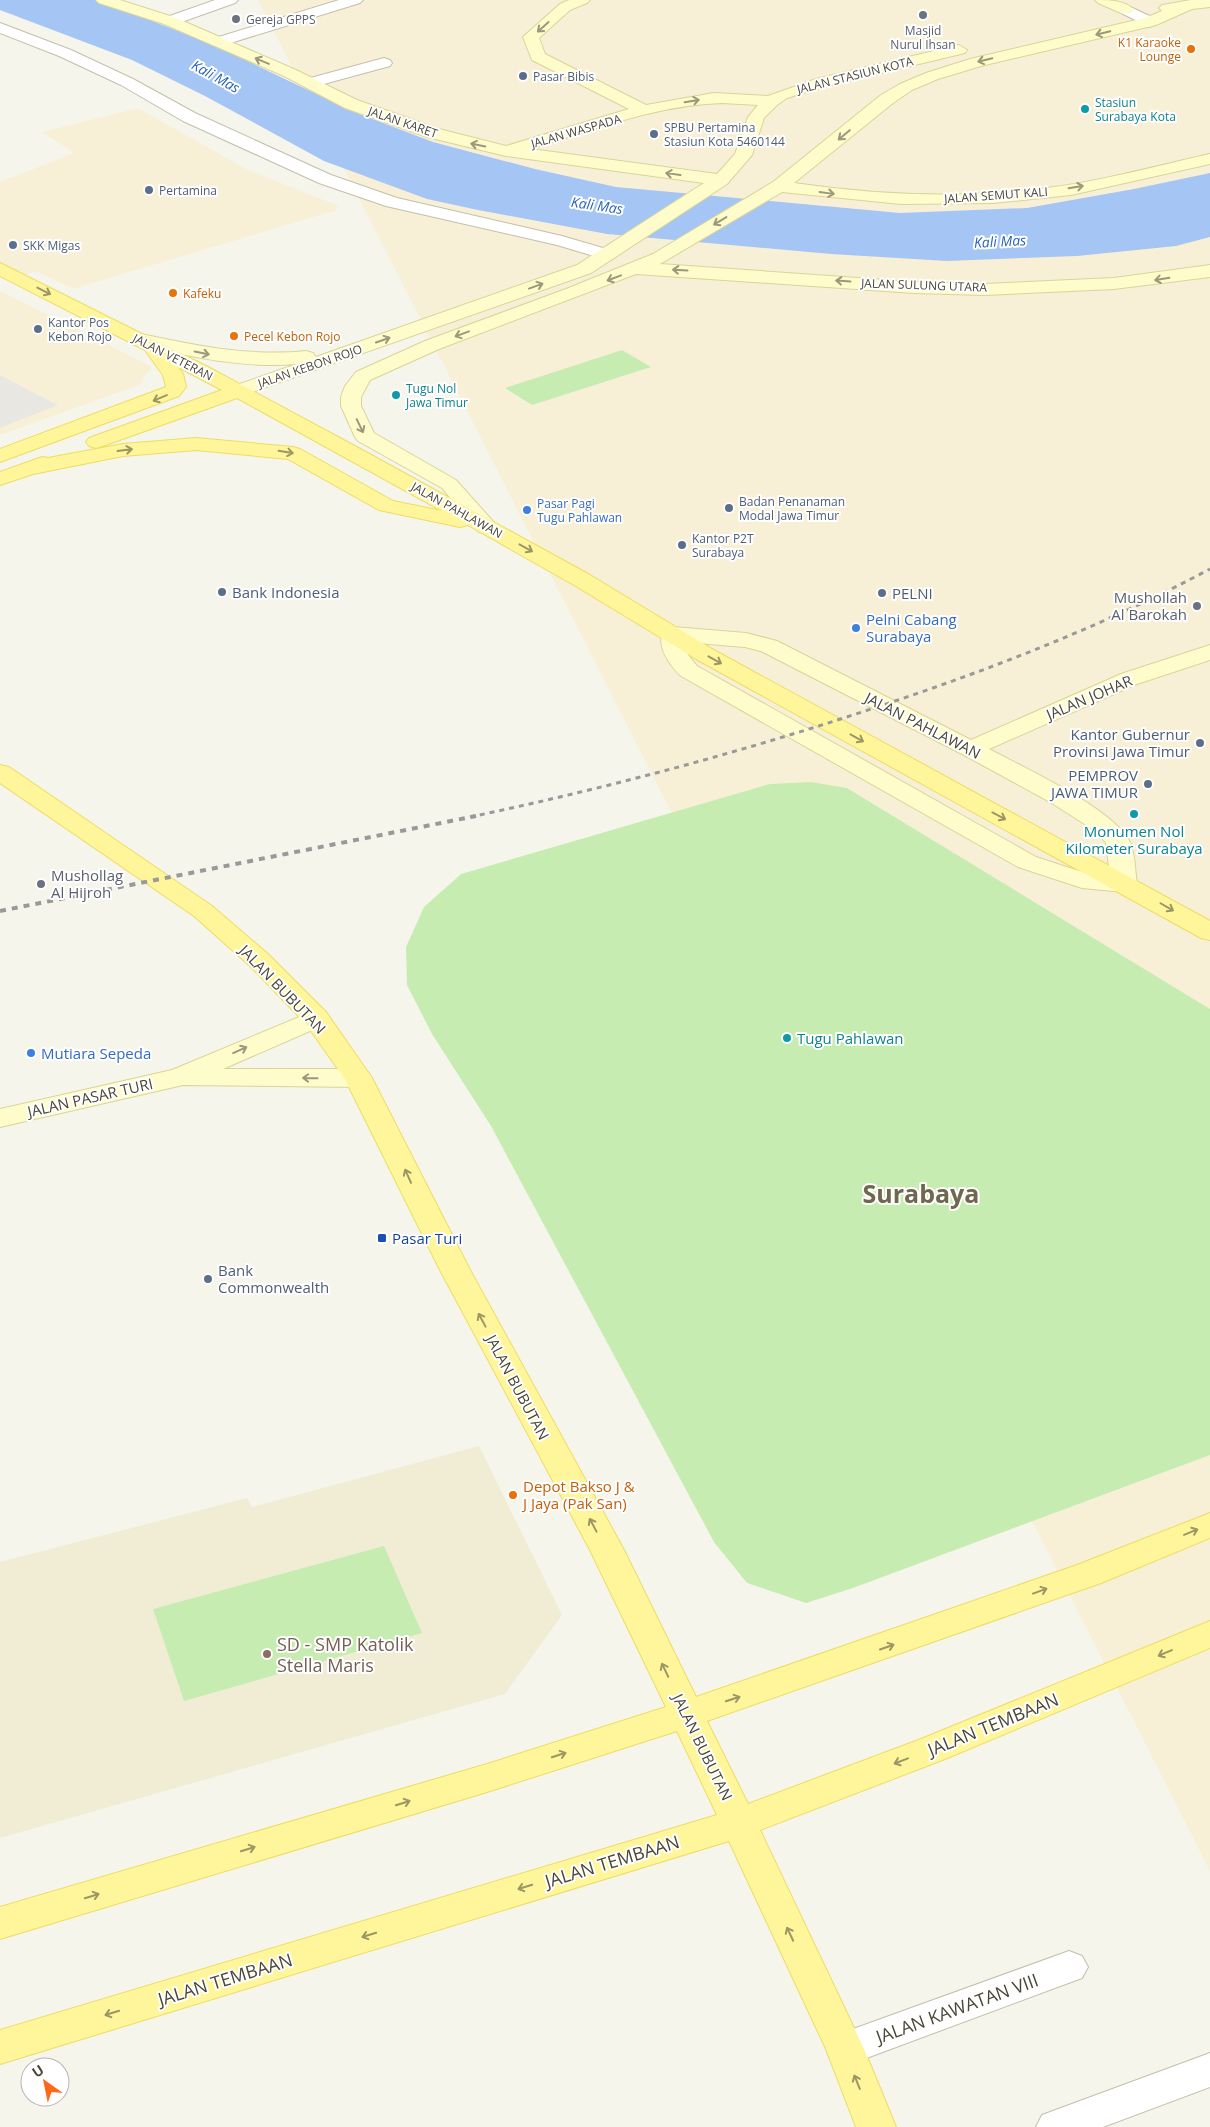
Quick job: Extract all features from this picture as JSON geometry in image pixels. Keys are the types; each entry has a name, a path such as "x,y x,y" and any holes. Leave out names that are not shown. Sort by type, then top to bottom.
{"main road":[{"name":"JALAN KARET","path":"104,0 170,21 290,73 351,104 466,142 506,151 715,185"},
{"name":"JALAN WASPADA","path":"579,0 565,7 531,37 538,57 645,111"},
{"path":"1103,0 1126,10"},
{"name":"JALAN STASIUN KOTA","path":"1098,17 1126,10 1186,7 1210,2"},
{"name":"JALAN STASIUN KOTA","path":"659,258 779,186 906,87 932,76 976,62 1150,22 1186,7"},
{"name":"JALAN STASIUN KOTA","path":"612,252 715,185 743,155 756,117 771,101 794,90 813,84 1006,39"},
{"name":"JALAN WASPADA","path":"506,151 645,111 707,99 771,101"},
{"name":"JALAN SEMUT KALI","path":"779,186 854,197 908,199 1025,196 1115,181 1210,159"},
{"name":"JALAN KEBON ROJO","path":"0,479 238,391 584,269 612,252"},
{"name":"JALAN KEBON ROJO","path":"487,527 449,484 365,437 351,406 350,398 355,386 364,376 432,344 638,268 659,258"},
{"name":"JALAN SULUNG UTARA","path":"638,268 952,289 1073,287 1150,281 1210,271"},
{"name":"JALAN VETERAN","path":"0,269 238,391"},
{"path":"145,343 210,355 256,359 297,358 355,350"},
{"path":"0,456 172,392 176,387 173,374 145,343"},
{"name":"JALAN PAHLAWAN","path":"238,391 487,527 673,634 746,640 769,646 1059,797 1106,828 1118,843 1124,884"},
{"path":"25,469 123,450 196,444 293,452 386,506 487,527"},
{"path":"673,634 673,651 677,660 689,671 1027,862 1082,880 1124,884 1210,932"},
{"name":"JALAN JOHAR","path":"970,749 1129,679 1210,652"},
{"name":"JALAN BUBUTAN","path":"0,772 203,911 259,960 316,1018 358,1078 455,1270 607,1550 739,1823 844,2049 876,2127"},
{"name":"JALAN PASAR TURI","path":"0,1118 180,1077 316,1018"},
{"name":"JALAN PASAR TURI","path":"180,1077 358,1078"},
{"path":"0,1923 486,1778 687,1714 936,1630 1089,1574 1210,1525"},
{"name":"JALAN TEMBAAN","path":"0,2047 739,1823 933,1749 1210,1634"}],"street":[{"path":"170,21 230,0"},
{"path":"218,42 355,0"},
{"path":"1126,10 1150,22"},
{"path":"0,28 65,53 127,82 189,117 326,179 392,202 612,252"},
{"path":"290,73 356,54"},
{"path":"310,83 384,63"},
{"name":"JALAN KAWATAN VIII","path":"844,2049 1069,1967"},
{"path":"1056,2127 1210,2070"}],"shaded area":[{"path":"258,0 1210,0 1210,1871"},
{"name":"Pertamina","path":"138,108 248,170 339,206 335,208 337,210 73,289 36,271 24,275 0,263 0,182 74,153 42,132"},
{"name":"Kantor Pos Kebon Rojo","path":"0,291 152,367 139,385 0,435"},
{"path":"0,375 30,391 58,405 0,428"},
{"name":"SD - SMP Katolik Stella Maris","path":"479,1446 562,1615 505,1694 0,1838 0,1562 247,1498 252,1507"}],"green space":[{"path":"622,350 651,367 532,405 505,388"},
{"path":"811,782 847,788 1210,1009 1210,1455 853,1588 806,1603 747,1583 714,1542 491,1126 432,1034 407,985 406,947 424,907 461,874 770,784"},
{"path":"384,1546 422,1633 184,1701 153,1609"}],"water":[{"name":"Kali Mas","path":"0,0 98,0 214,45 354,112 433,142 535,169 616,187 900,213 1027,208 1210,173 1210,237 1176,246 1077,256 947,261 831,254 607,234 478,210 427,199 324,161 205,96 132,60 0,10"}],"railway":[{"path":"470,817 570,795 669,770 816,727 954,681 1083,630 1210,569"},
{"path":"0,911 476,816"}],"place":[{"name":"Masjid Nurul Ihsan","path":"923,15"},
{"name":"Gereja GPPS","path":"236,19"},
{"name":"K1 Karaoke Lounge","path":"1191,49"},
{"name":"Pasar Bibis","path":"523,76"},
{"name":"Stasiun Surabaya Kota","path":"1085,109"},
{"name":"SPBU Pertamina Stasiun Kota 5460144","path":"654,134"},
{"name":"Pertamina","path":"149,190"},
{"name":"SKK Migas","path":"13,245"},
{"name":"Kafeku","path":"173,293"},
{"name":"Kantor Pos Kebon Rojo","path":"38,329"},
{"name":"Pecel Kebon Rojo","path":"234,336"},
{"name":"Tugu Nol Jawa Timur","path":"396,395"},
{"name":"Badan Penanaman Modal Jawa Timur","path":"729,508"},
{"name":"Pasar Pagi Tugu Pahlawan","path":"527,510"},
{"name":"Kantor P2T Surabaya","path":"682,545"},
{"name":"Bank Indonesia","path":"222,592"},
{"name":"PELNI","path":"882,593"},
{"name":"Mushollah Al Barokah","path":"1197,606"},
{"name":"Pelni Cabang Surabaya","path":"856,628"},
{"name":"Kantor Gubernur Provinsi Jawa Timur","path":"1200,743"},
{"name":"PEMPROV JAWA TIMUR","path":"1148,784"},
{"name":"Monumen Nol Kilometer Surabaya","path":"1134,814"},
{"name":"Mushollag Al Hijroh","path":"41,884"},
{"name":"Tugu Pahlawan","path":"787,1038"},
{"name":"Mutiara Sepeda","path":"31,1053"},
{"name":"Pasar Turi","path":"382,1238"},
{"name":"Bank Commonwealth","path":"208,1279"},
{"name":"Depot Bakso J & J Jaya (Pak San)","path":"513,1495"},
{"name":"SD - SMP Katolik Stella Maris","path":"267,1654"}],"district":[{"name":"Surabaya","path":"921,1193"}]}
